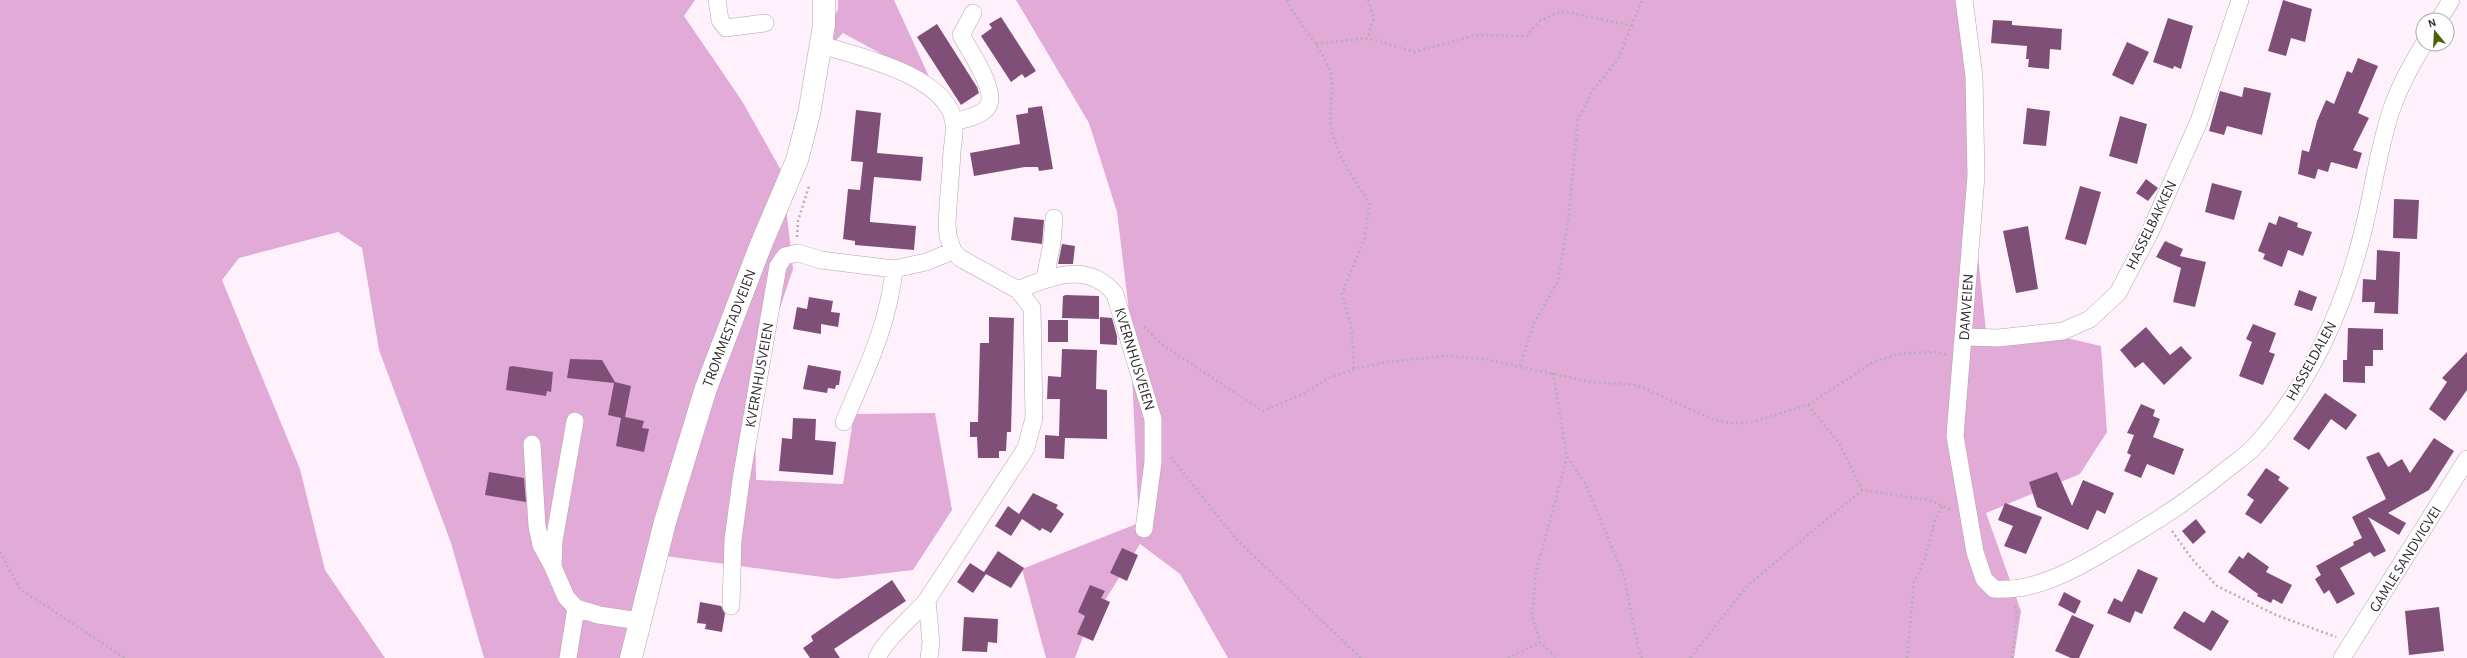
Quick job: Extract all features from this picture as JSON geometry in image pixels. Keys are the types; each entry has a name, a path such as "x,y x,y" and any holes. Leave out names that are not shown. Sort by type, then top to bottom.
{"main road":[{"name":"TROMMESTADVEIEN","path":"631,658 639,621 665,522 706,388 760,247 796,160 809,114 821,45 824,0"}],"street":[{"path":"717,0 720,20 726,28 766,23"},
{"name":"DAMVEIEN","path":"1964,0 1974,76 1976,176 1965,337 1956,436 1975,552 1984,579 1994,589 2012,591"},
{"name":"HASSELBAKKEN","path":"1965,337 1998,338 2064,331 2090,319 2118,293 2150,232 2199,121 2240,0"},
{"path":"2444,12 2451,0"},
{"path":"954,122 977,115 987,109 991,102 992,94 988,84 961,35 973,13"},
{"path":"821,45 868,58 911,76 935,91 946,105 954,122 947,224 948,236 953,251 970,265 1018,290 1032,308 1034,418 1026,448 927,600 909,621 884,643 877,658"},
{"name":"HASSELDALEN","path":"2012,591 2064,573 2102,553 2163,517 2200,491 2254,447 2298,391 2337,315 2362,234 2391,111 2409,68 2419,52"},
{"path":"1045,278 1052,243 1054,218"},
{"path":"798,254 821,260 894,269 926,262 953,251"},
{"name":"KVERNHUSVEIEN","path":"731,606 733,540 741,480 778,266 785,256 798,254"},
{"path":"844,422 881,336 892,296 894,269"},
{"name":"KVERNHUSVEIEN","path":"1018,290 1045,278 1064,274 1093,276 1106,283 1115,294 1153,419 1153,462 1144,529"},
{"path":"553,567 554,541 575,422"},
{"path":"532,444 537,526 541,545 566,596 576,608 599,615 639,621"},
{"name":"GAMLE SANDVIGVEI","path":"2346,651 2467,459"},
{"path":"927,600 931,643 929,658"},
{"path":"568,658 576,608"}],"path":[{"path":"1287,0 1296,19 1316,44 1331,72 1331,124 1337,152 1370,204 1364,239 1342,294 1352,330 1354,369"},
{"path":"1368,0 1374,17 1368,38"},
{"path":"1520,366 1534,323 1558,281 1568,221 1578,118 1593,90 1618,59 1633,26 1642,0"},
{"path":"1316,44 1368,38 1414,52 1476,35 1527,36 1539,21 1562,11 1633,26"},
{"path":"798,254 798,221 810,181"},
{"path":"1120,308 1164,346 1262,411 1303,394 1329,378 1354,369 1387,362 1447,356 1484,359 1591,382 1637,385 1712,419 1729,423 1748,423 1808,405 1875,361 1905,353 1936,352 1962,359"},
{"path":"1553,373 1567,457 1585,484 1624,576 1638,648 1642,658"},
{"path":"1808,405 1839,443 1862,490"},
{"path":"1168,450 1172,461 1236,539 1361,658"},
{"path":"1557,658 1540,642 1532,615 1536,572 1567,457"},
{"path":"1690,658 1748,585 1862,490 1929,500 1968,516"},
{"path":"1907,658 1914,582 1925,558 1936,517 1942,506"},
{"path":"2163,517 2192,559 2217,586 2276,615 2343,640 2346,651"},
{"path":"0,552 20,589 125,658"},
{"path":"2012,591 2017,615 2012,658"},
{"path":"1508,658 1540,642"}],"shaded area":[{"path":"0,0 695,0 684,16 742,101 782,172 793,269 765,352 755,415 756,480 843,484 854,414 935,413 952,510 913,570 837,579 650,554 626,658 484,658 451,543 379,350 362,248 338,232 239,258 222,280 300,469 325,570 385,658 0,658"},
{"path":"838,0 894,0 931,81 843,33 807,72 838,9"},
{"path":"1016,0 1966,0 1975,228 1986,331 2062,337 2101,346 2107,432 2080,474 1986,513 2021,611 2014,658 1228,658 1180,574 1140,544 1084,634 1075,658 1046,658 1022,569 1139,523 1129,311 1117,212 1089,123"}],"building":[{"path":"2283,0 2312,9 2305,42 2291,38 2286,56 2268,51"},
{"path":"1001,17 1036,71 1025,78 1022,74 1011,82 981,36 992,28 989,24"},
{"path":"2168,18 2193,26 2181,69 2174,66 2173,69 2153,62"},
{"path":"1993,20 2012,21 2012,25 2062,29 2061,50 2050,49 2049,69 2028,67 2029,59 2026,59 2027,46 1991,43"},
{"path":"937,24 977,87 979,93 961,105 917,37"},
{"path":"2127,42 2149,52 2133,85 2112,75"},
{"path":"2358,58 2378,66 2358,113 2369,118 2353,150 2362,153 2357,169 2331,162 2328,172 2318,169 2315,179 2298,174 2302,150 2309,152 2317,121 2326,100 2334,104 2347,71 2352,73"},
{"path":"2244,87 2271,93 2262,135 2227,126 2224,135 2209,131 2220,91 2242,97"},
{"path":"1042,106 1053,169 1039,171 1038,167 1025,167 974,176 970,153 1020,144 1016,115 1028,113 1028,108"},
{"path":"2027,108 2050,111 2046,146 2023,144"},
{"path":"856,110 881,113 877,153 923,157 921,181 874,177 870,222 916,226 914,250 855,245 855,241 843,239 848,189 860,190 863,162 851,161"},
{"path":"2120,116 2147,124 2137,164 2109,156"},
{"path":"2146,179 2158,188 2148,201 2136,193"},
{"path":"2212,183 2242,191 2234,220 2205,212"},
{"path":"2080,186 2101,192 2086,245 2065,239"},
{"path":"2394,199 2419,200 2417,239 2393,238"},
{"path":"2279,216 2298,223 2297,227 2312,232 2303,256 2288,250 2282,267 2263,259 2265,254 2258,251 2269,222 2276,225"},
{"path":"1014,217 1044,220 1042,244 1011,240"},
{"path":"2028,226 2038,289 2016,293 2003,231"},
{"path":"2165,241 2183,249 2180,256 2206,262 2195,307 2173,302 2181,268 2156,257"},
{"path":"1062,244 1075,246 1073,264 1058,264"},
{"path":"2377,250 2400,252 2398,314 2374,313 2375,302 2362,302 2363,279 2376,280"},
{"path":"2299,290 2317,297 2312,311 2294,305"},
{"path":"1063,296 1099,296 1099,319 1062,318"},
{"path":"809,297 833,301 831,312 840,313 838,327 821,324 821,334 793,329 797,307 807,309"},
{"path":"989,317 1014,318 1011,432 1007,432 1006,451 999,451 999,458 978,458 977,437 970,437 970,422 978,422 980,343 989,343"},
{"path":"1100,317 1112,318 1117,336 1117,345 1100,344"},
{"path":"1048,320 1068,320 1068,342 1048,342"},
{"path":"2253,324 2276,333 2269,352 2275,354 2263,385 2239,376 2252,342 2246,339"},
{"path":"2146,327 2170,355 2181,346 2192,358 2164,385 2143,362 2135,368 2120,350"},
{"path":"2348,328 2383,329 2383,350 2373,350 2373,366 2365,366 2365,383 2343,382 2343,360 2347,360"},
{"path":"1062,349 1097,350 1096,389 1107,390 1107,439 1065,438 1064,459 1045,458 1045,435 1059,436 1060,399 1047,399 1048,376 1061,377"},
{"path":"2467,352 2467,390 2445,421 2429,409 2447,382 2442,378"},
{"path":"570,359 602,360 615,382 631,386 625,417 644,421 642,428 649,429 644,452 616,446 621,418 608,415 614,383 567,378"},
{"path":"808,365 841,371 839,385 836,385 835,389 828,388 827,393 803,389"},
{"path":"512,366 553,372 551,392 547,391 546,396 506,390 509,367"},
{"path":"2325,393 2357,415 2346,430 2331,419 2309,450 2293,439"},
{"path":"2141,404 2155,410 2153,416 2160,419 2153,437 2184,449 2174,475 2147,464 2141,478 2124,471 2131,455 2127,453 2134,435 2127,433"},
{"path":"793,418 816,419 815,440 836,442 833,475 779,471 782,438 792,439"},
{"path":"2434,438 2454,451 2429,490 2388,513 2406,523 2399,535 2368,517 2386,551 2374,557 2370,552 2340,568 2355,594 2337,604 2329,590 2324,594 2315,579 2321,575 2316,566 2354,545 2353,542 2362,538 2352,517 2386,499 2366,457 2379,452 2388,467 2402,459 2410,473"},
{"path":"2266,468 2280,477 2278,480 2289,488 2261,524 2245,514 2254,500 2247,495"},
{"path":"489,472 524,478 526,502 485,495"},
{"path":"2057,472 2072,506 2083,480 2114,493 2105,514 2097,510 2088,530 2037,507 2029,482"},
{"path":"1033,493 1058,505 1056,508 1064,514 1051,533 1042,528 1040,531 1022,519 1011,536 995,526 1008,506 1019,514"},
{"path":"2005,503 2042,517 2026,554 2004,546 2013,526 1998,520"},
{"path":"2196,519 2206,532 2193,544 2182,531"},
{"path":"1122,548 1138,555 1127,581 1110,573"},
{"path":"998,551 1024,568 1011,588 986,574 973,593 957,582 970,563 984,572"},
{"path":"2248,552 2269,567 2266,572 2292,585 2282,604 2273,599 2271,603 2257,596 2258,594 2228,572 2239,556 2243,559"},
{"path":"2138,569 2158,578 2142,614 2135,611 2130,623 2107,613 2114,598 2122,602"},
{"path":"892,580 906,601 834,649 840,658 810,658 803,648 813,641 811,636"},
{"path":"1090,585 1105,591 1101,598 1110,602 1093,641 1077,634 1085,616 1078,612"},
{"path":"2064,592 2081,601 2075,614 2058,605"},
{"path":"700,602 721,606 725,614 722,632 705,629 706,624 697,623"},
{"path":"2439,607 2444,651 2409,655 2405,611"},
{"path":"2212,610 2229,621 2211,651 2173,628 2184,611 2204,623"},
{"path":"2072,615 2094,625 2079,658 2071,658 2055,651"},
{"path":"964,617 998,619 997,643 988,642 987,652 962,651"}]}
